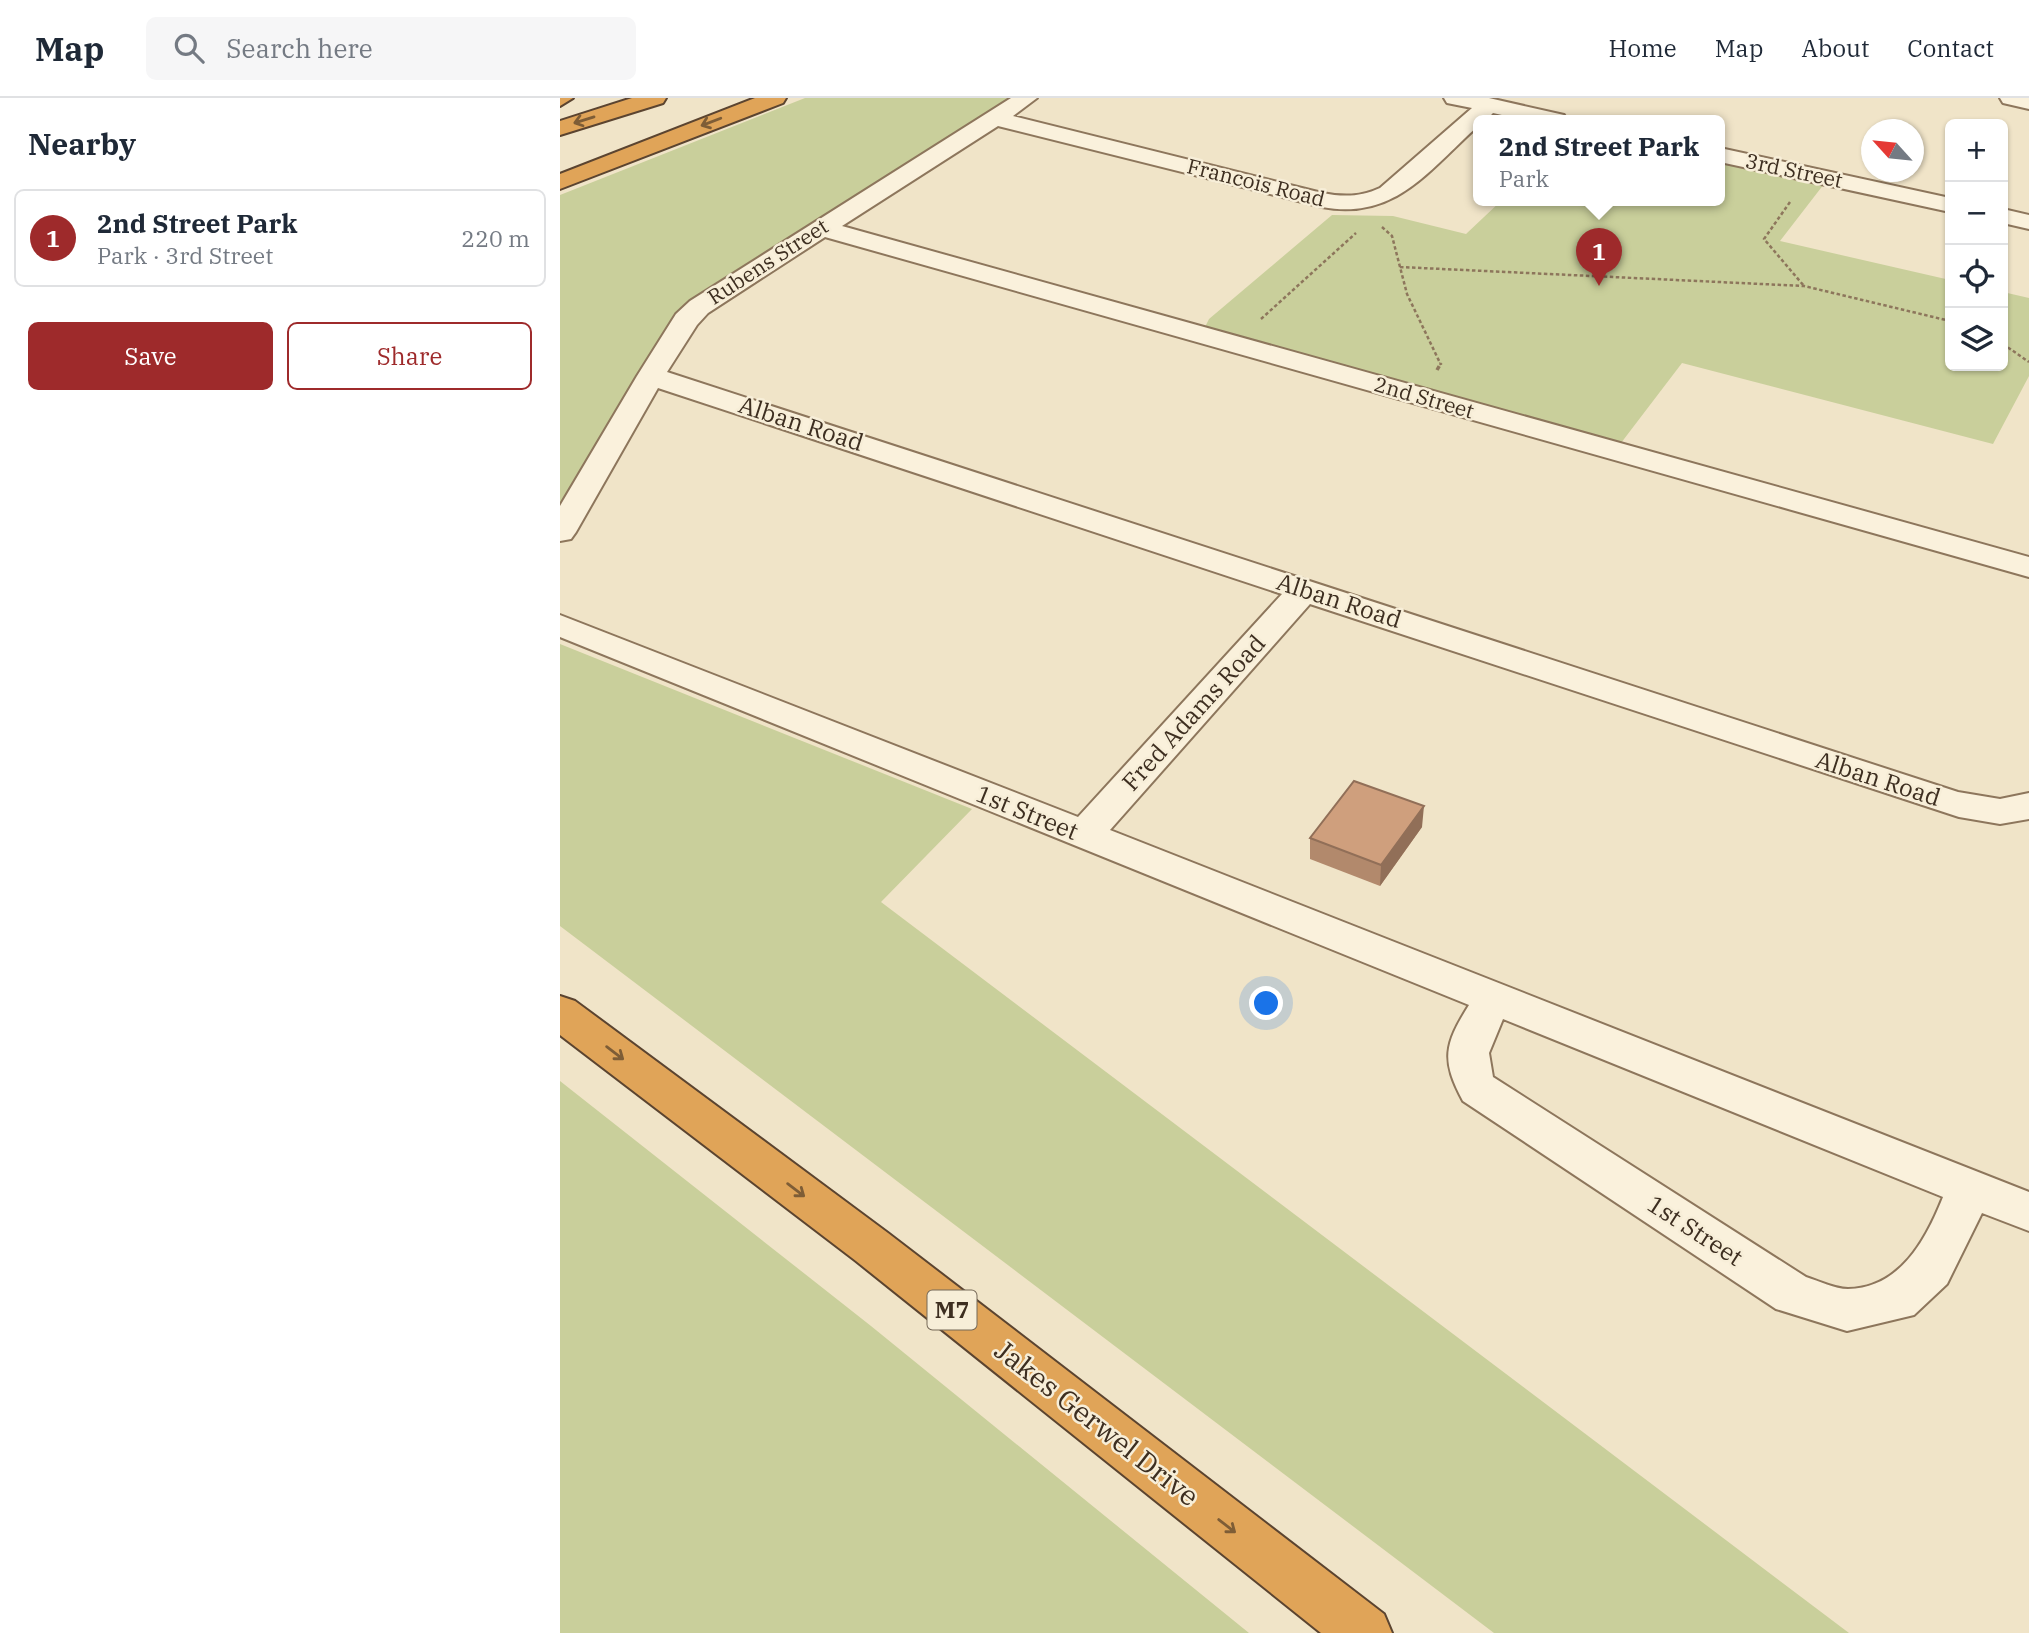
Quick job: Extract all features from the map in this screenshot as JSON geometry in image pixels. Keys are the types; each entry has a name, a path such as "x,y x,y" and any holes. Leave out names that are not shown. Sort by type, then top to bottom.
{"highway":[{"path":"560,128 655,98"},
{"path":"560,182 775,98"},
{"name":"Jakes Gerwel Drive","path":"560,1012 872,1247 1364,1633"}],"street":[{"name":"Rubens Street","path":"560,532 651,376 686,320 699,307 1026,98"},
{"path":"1455,98 1534,115"},
{"path":"1478,115 1489,105"},
{"name":"Francois Road","path":"993,118 1332,202 1372,209"},
{"path":"1372,209 1473,119"},
{"name":"3rd Street","path":"1725,156 1945,204"},
{"path":"2008,217 2029,222"},
{"name":"2nd Street","path":"820,228 2029,567"},
{"name":"Alban Road","path":"651,376 1949,802 2000,811 2018,811 2029,806"},
{"name":"Fred Adams Road","path":"1083,836 1304,590"},
{"name":"1st Street","path":"560,625 2029,1212"},
{"name":"1st Street","path":"1494,999 1469,1044 1466,1061 1478,1089 1793,1294 1847,1310 1897,1300 1930,1270 1955,1225 1969,1188"}],"path":[{"path":"1804,286 1764,239 1809,174"},
{"path":"1234,345 1372,209 1392,236 1407,294 1442,364 1418,396"},
{"path":"1400,267 1804,286 1945,320"},
{"path":"2008,347 2029,362"}],"green space":[{"path":"805,98 1013,98 704,290 671,323 560,506 560,195"},
{"path":"1725,162 1824,184 1780,241 1945,279 1945,371 2008,371 2008,293 2029,298 2029,376 1993,444 1682,363 1621,443 1205,327 1209,319 1332,215 1393,216 1466,234 1496,206 1725,206"},
{"path":"560,644 972,809 881,902 1849,1633 1494,1633 560,926"},
{"path":"560,1081 871,1326 1249,1633 560,1633"}],"building":[{"path":"1354,781 1424,806 1381,865 1310,838"}],"place":[{"name":"2nd Street Park","path":"1599,286"}]}
